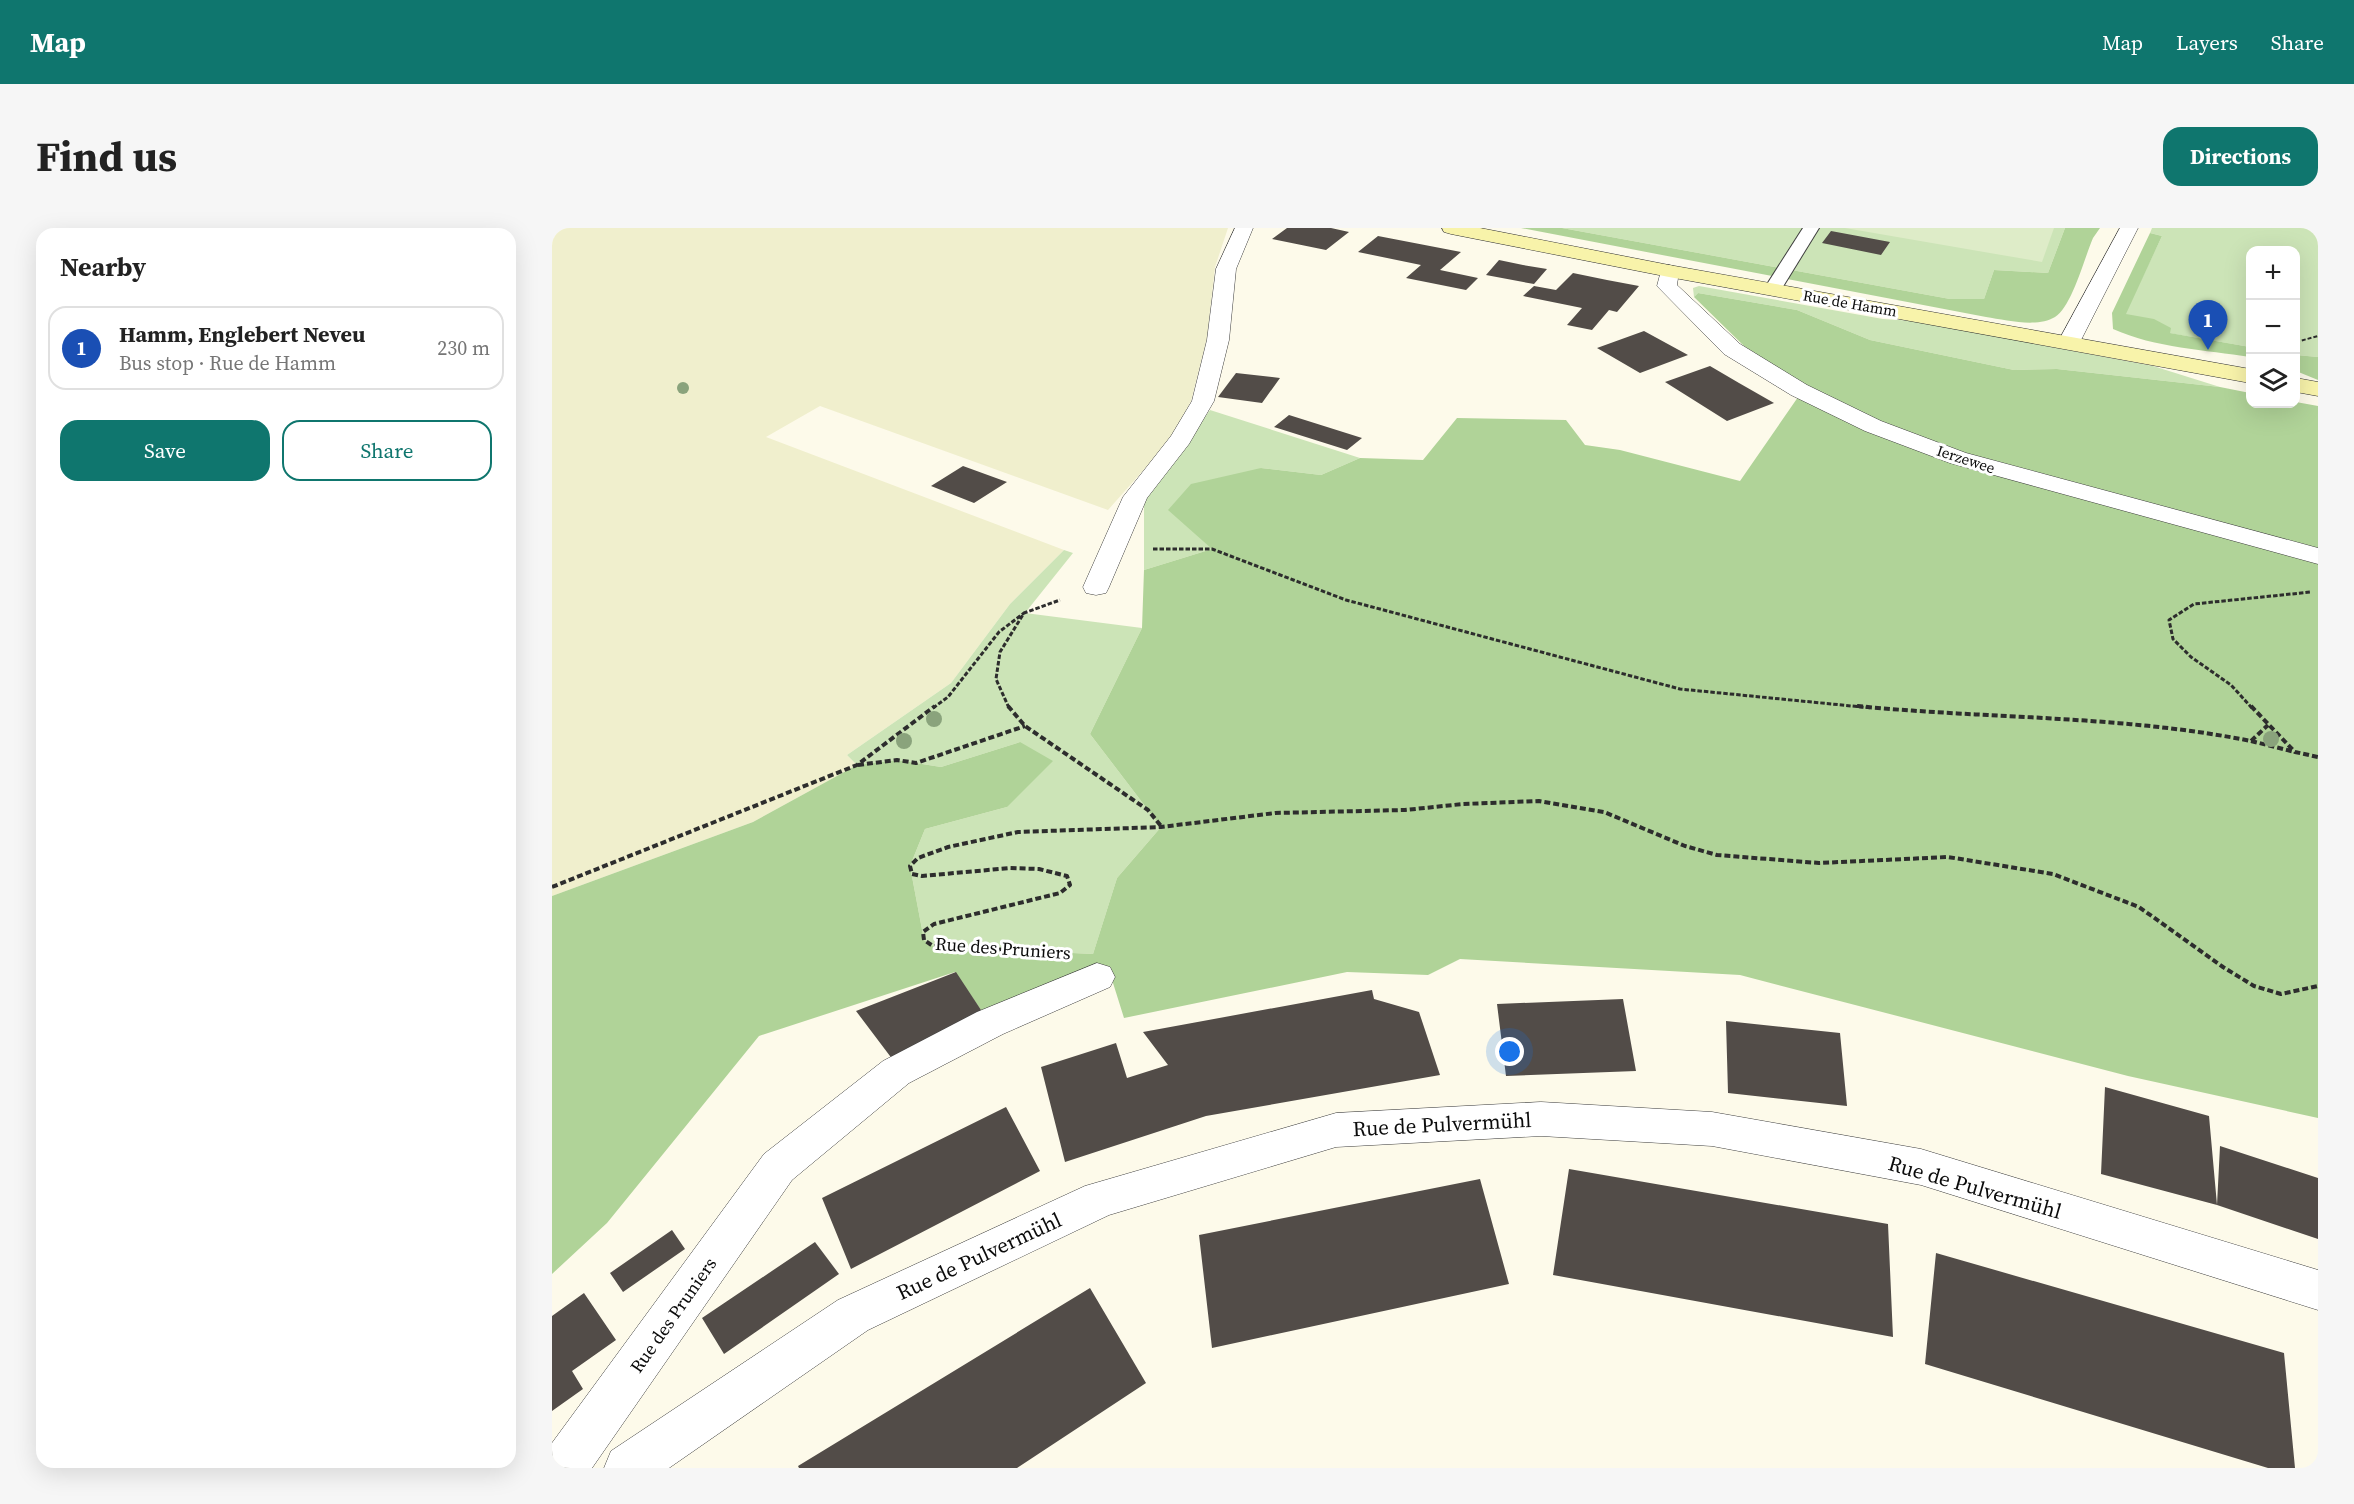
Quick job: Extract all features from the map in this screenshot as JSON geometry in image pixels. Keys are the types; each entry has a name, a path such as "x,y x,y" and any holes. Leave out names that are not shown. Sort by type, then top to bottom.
{"main road":[{"name":"Rue de Hamm","path":"1451,228 1669,271 2246,375"},
{"path":"2300,386 2318,389"}],"street":[{"path":"1096,586 1135,497 1181,439 1203,401 1218,340 1226,269 1244,228"},
{"path":"2068,342 2128,228"},
{"name":"Ierzewee","path":"1669,271 1667,286 1732,349 1799,390 1873,426 1958,458 2318,556"},
{"name":"Rue des Pruniers","path":"562,1468 595,1426 778,1167 896,1072 990,1023 1098,977"},
{"name":"Rue de Pulvermühl","path":"628,1468 853,1315 1100,1198 1336,1130 1541,1119 1712,1129 1921,1167 2318,1290"}],"lane":[{"path":"1773,289 1811,228"}],"path":[{"path":"2300,341 2318,336"},
{"path":"1112,549 1212,549 1346,600 1680,689 1894,710 2050,717 2184,729 2251,741 2318,757"},
{"path":"857,765 948,697 999,632 1024,613 1096,586"},
{"path":"2295,752 2231,685 2191,657 2173,639 2169,620 2194,604 2318,591"},
{"path":"1024,613 1000,652 996,679 1007,705 1025,726 1148,810 1161,827 1275,813 1405,810 1463,804 1539,801 1604,812 1685,846 1717,855 1819,863 1948,857 2053,874 2139,907 2223,967 2254,986 2281,994 2318,986"},
{"path":"2251,741 2268,725"},
{"path":"552,887 857,765 897,760 916,763 1025,726"},
{"name":"Rue des Pruniers","path":"1059,952 933,945 924,940 923,932 934,924 1060,892 1070,885 1067,876 1048,870 1005,868 947,873 923,878 912,874 910,866 918,858 948,847 1017,832 1161,827"}],"green space":[{"path":"552,228 1228,228 1215,267 1207,338 1191,401 1172,438 1108,510 820,406 766,437 1064,550 1010,604 951,683 847,755 857,765 753,822 552,896 552,238 555,237 552,236"},
{"path":"1521,228 1562,228 1950,299 1984,299 1994,270 2048,273 2065,228 2100,228 2093,238 2067,303 2055,317 2031,323 1986,317"},
{"path":"1562,228 2065,228 2048,273 1994,270 1984,299 1950,299"},
{"path":"1845,228 2054,228 2042,262"},
{"path":"2152,228 2318,228 2318,357 2300,355 2300,246 2246,246 2246,346 2169,333 2125,314 2162,236 2150,233"},
{"path":"2150,233 2162,236 2126,314 2154,319 2171,328 2170,333 2246,346 2246,356 2163,344 2129,335 2113,329 2112,313"},
{"path":"1699,286 1883,319 1914,321 2153,366 2220,387 2057,369 2014,370 1870,340 1797,310 1698,293 1694,297 1693,288"},
{"path":"1698,293 1797,310 1870,340 2014,370 2057,369 2220,387 2246,392 2246,408 2300,408 2300,403 2318,406 2318,1118 2128,1076 1740,975 1460,959 1428,975 1347,972 1124,1018 1108,967 983,1013 955,972 759,1036 607,1223 552,1274 552,896 753,822 857,765 897,760 941,767 1020,742 1053,761 1007,807 925,829 910,866 924,940 933,946 1093,954 1117,878 1161,827 1090,734 1142,628 1144,570 1212,549 1168,510 1191,484 1261,468 1321,475 1360,458 1423,460 1457,418 1566,420 1585,445 1620,450 1740,481 1805,387 1744,346 1694,297"},
{"path":"2300,355 2318,357 2318,380 2300,373"},
{"path":"1210,410 1360,458 1321,475 1261,468 1212,549 1144,570 1144,501"},
{"path":"1064,550 1073,553 1025,613 1142,628 1090,734 1161,827 1117,878 1093,954 933,946 924,940 910,866 925,829 1007,807 1020,742 941,767 897,760 857,765 847,755 951,683 1010,604"}],"building":[{"path":"1287,228 1331,228 1349,232 1326,250 1272,239"},
{"path":"1831,231 1890,242 1881,255 1822,243"},
{"path":"1378,236 1461,252 1440,270 1478,278 1466,290 1406,278 1421,265 1358,252"},
{"path":"1499,260 1547,269 1534,284 1486,275"},
{"path":"1573,273 1639,286 1617,312 1609,310 1592,330 1567,325 1582,308 1523,296 1534,286 1556,290"},
{"path":"1644,331 1688,355 1640,373 1597,348"},
{"path":"1710,366 1774,403 1727,421 1665,382"},
{"path":"1236,373 1280,378 1262,403 1218,397"},
{"path":"1289,415 1362,438 1347,450 1274,427"},
{"path":"963,466 1007,482 974,503 931,486"},
{"path":"956,972 983,1013 893,1060 856,1011"},
{"path":"1372,990 1374,999 1419,1012 1440,1075 1206,1116 1065,1162 1041,1067 1116,1043 1127,1078 1168,1065 1143,1032"},
{"path":"1623,999 1636,1071 1506,1076 1497,1004"},
{"path":"1726,1021 1840,1033 1847,1106 1728,1093"},
{"path":"2105,1087 2209,1116 2217,1205 2101,1174"},
{"path":"1006,1107 1040,1171 851,1269 822,1198"},
{"path":"2220,1146 2318,1178 2318,1239 2217,1205"},
{"path":"1569,1169 1888,1224 1893,1337 1553,1275"},
{"path":"1480,1179 1509,1284 1212,1348 1199,1235"},
{"path":"672,1230 685,1249 623,1292 610,1273"},
{"path":"815,1242 839,1274 724,1354 702,1318"},
{"path":"1936,1253 2284,1353 2295,1468 2268,1468 1925,1364"},
{"path":"1090,1288 1146,1383 1017,1468 799,1468 798,1466"},
{"path":"584,1293 616,1340 572,1371 583,1389 552,1411 552,1316"}],"place":[{"name":"Hamm, Englebert Neveu","path":"2208,350"}]}
